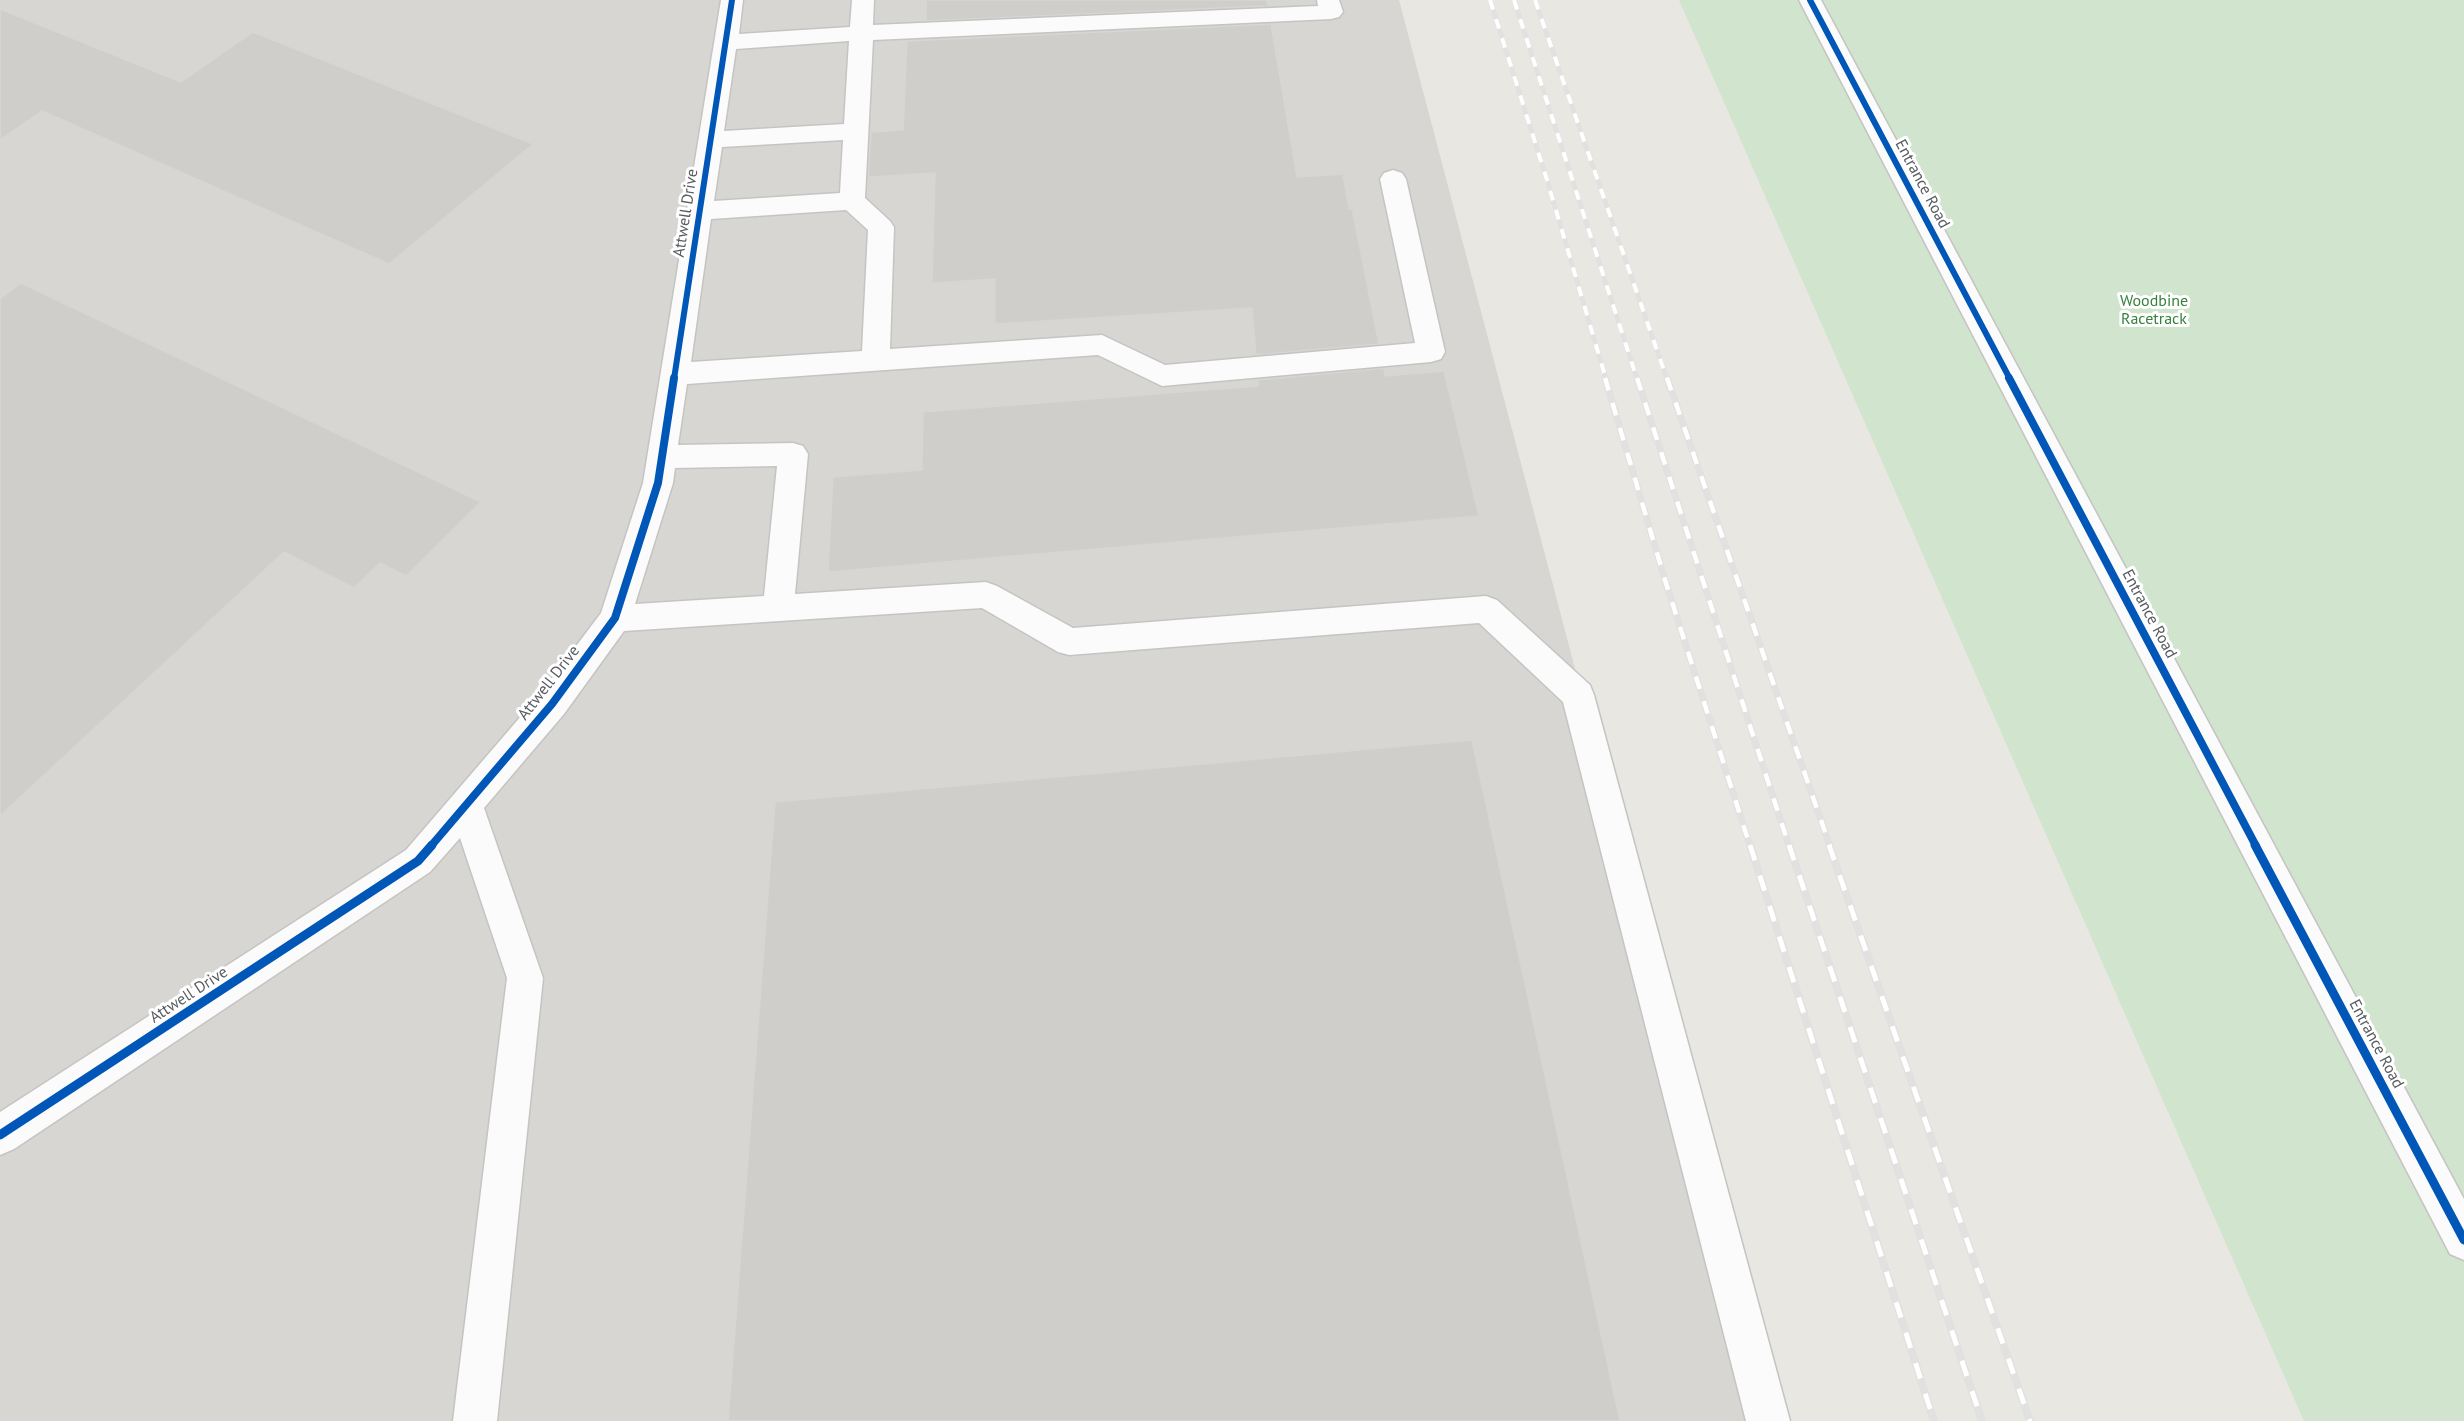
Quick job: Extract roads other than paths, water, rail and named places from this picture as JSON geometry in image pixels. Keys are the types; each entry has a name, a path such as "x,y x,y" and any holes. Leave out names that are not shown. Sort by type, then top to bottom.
{"street":[{"name":"Attwell Drive","path":"0,1136 418,861 552,704 615,618 657,483 662,457 732,0"},
{"path":"852,201 854,131 863,0"},
{"path":"725,42 861,33 1331,12 1328,0"},
{"name":"Entrance Road","path":"1810,0 2464,1240"},
{"path":"711,140 854,131"},
{"path":"674,374 1102,345 1162,376 1431,352 1393,179"},
{"path":"699,211 852,201 881,227 876,360"},
{"path":"662,457 794,454 778,608"},
{"path":"615,618 986,594 1069,642 1486,609 1578,695 1768,1421"},
{"path":"466,805 525,978 476,1421"}],"railway":[{"path":"1490,0 1547,180 1606,379"},
{"path":"1514,0 1637,379"},
{"path":"1535,0 1667,379"},
{"path":"1605,378 1665,580 1750,846"},
{"path":"1637,378 1789,846"},
{"path":"1667,378 1830,846"},
{"path":"1750,845 1934,1421"},
{"path":"1789,845 1982,1421"},
{"path":"1829,845 2030,1421"}],"park label":[{"name":"Woodbine Racetrack","path":"2154,310"}]}
